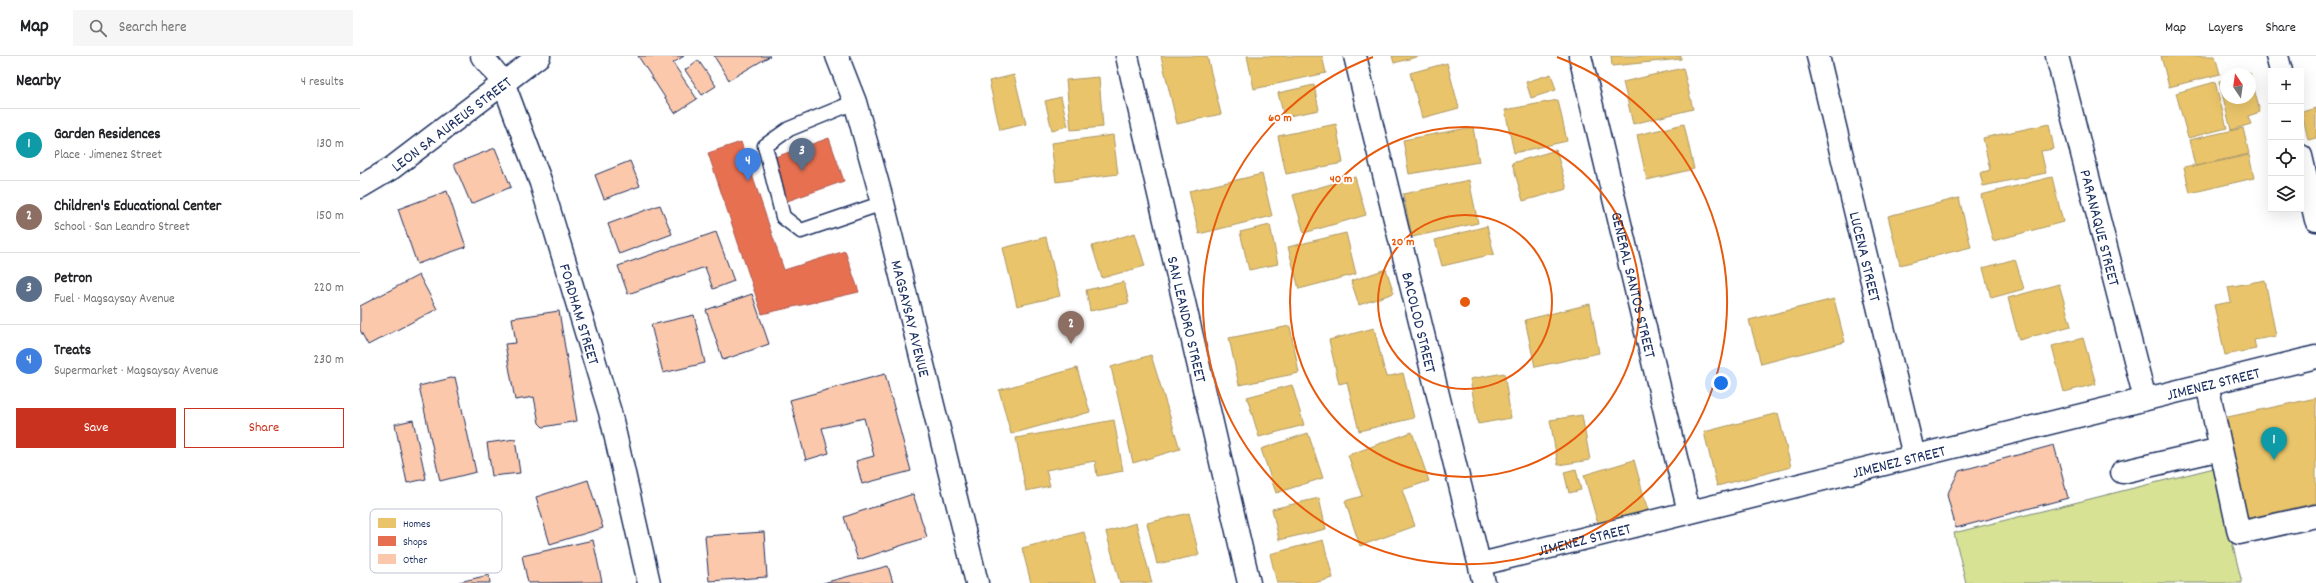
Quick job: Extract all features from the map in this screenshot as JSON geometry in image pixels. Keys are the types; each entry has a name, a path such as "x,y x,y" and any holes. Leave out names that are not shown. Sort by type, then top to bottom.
{"street":[{"name":"FORDHAM STREET","path":"482,56 502,82 541,184 608,404 649,583"},
{"name":"LEON SA AUREUS STREET","path":"360,187 392,168 502,82 539,56"},
{"name":"MAGSAYSAY AVENUE","path":"837,56 855,102 883,203 977,583"},
{"name":"SAN LEANDRO STREET","path":"1127,56 1249,583"},
{"name":"BACOLOD STREET","path":"1355,56 1482,574"},
{"name":"GENERAL SANTOS STREET","path":"1580,56 1689,512"},
{"name":"LUCENA STREET","path":"1818,56 1914,456"},
{"name":"PARANAQUE STREET","path":"2057,56 2145,399"},
{"path":"2277,56 2280,68"},
{"path":"2304,169 2316,220"},
{"name":"JIMENEZ STREET","path":"1482,574 1689,512 2316,357"},
{"path":"2207,384 2239,533 2316,516"},
{"path":"2122,472 2221,449"}],"lane":[{"path":"855,102 789,129 765,146 783,217 801,231 883,203"}],"green space":[{"path":"2214,468 2242,583 1966,583 1954,533"}],"building: Homes":[{"path":"1161,56 1207,56 1221,114 1177,124"},
{"path":"1247,56 1322,56 1326,73 1254,89"},
{"path":"1392,56 1420,56 1394,63"},
{"path":"1611,56 1681,56 1681,59 1612,66"},
{"path":"2161,56 2215,56 2220,74 2169,87"},
{"path":"1447,63 1459,108 1422,118 1410,73"},
{"path":"1683,68 1693,109 1633,124 1623,82"},
{"path":"1551,74 1556,90 1531,98 1526,82"},
{"path":"1014,75 1026,124 1000,130 989,81"},
{"path":"1099,77 1103,127 1071,130 1066,80"},
{"path":"2215,82 2227,128 2188,138 2176,93"},
{"path":"1314,85 1319,110 1284,117 1278,93"},
{"path":"2256,96 2260,112 2248,116 2251,124 2231,130 2225,104 2256,104"},
{"path":"1061,97 1068,126 1052,130 1045,101"},
{"path":"1558,100 1567,141 1514,153 1505,110"},
{"path":"2316,108 2316,138 2308,140 2304,121 2304,111"},
{"path":"1336,124 1343,163 1286,174 1278,136"},
{"path":"1684,124 1694,169 1647,180 1637,135"},
{"path":"2049,124 2054,149 2041,151 2046,173 1983,186 1980,173 1990,170 1983,138"},
{"path":"1473,127 1479,162 1409,174 1403,140"},
{"path":"2243,128 2249,154 2195,166 2189,140"},
{"path":"1113,135 1118,174 1056,182 1051,143"},
{"path":"1556,150 1567,189 1523,201 1512,163"},
{"path":"2249,155 2254,178 2190,193 2184,167 2193,165 2193,167"},
{"path":"1262,174 1272,216 1199,234 1189,191"},
{"path":"1355,177 1366,215 1304,233 1293,195"},
{"path":"2052,177 2063,222 1993,241 1981,195"},
{"path":"1469,180 1478,223 1412,237 1403,194"},
{"path":"1959,198 1971,247 1900,265 1888,216"},
{"path":"1270,225 1278,264 1249,270 1240,232"},
{"path":"1487,226 1494,254 1442,266 1435,240"},
{"path":"1135,233 1145,266 1102,278 1092,246"},
{"path":"1346,233 1356,274 1299,289 1288,247"},
{"path":"1046,237 1060,296 1017,306 1003,248"},
{"path":"2015,259 2024,289 1991,298 1983,268"},
{"path":"1386,269 1394,293 1359,305 1351,281"},
{"path":"2265,280 2276,336 2254,340 2256,349 2225,355 2214,305 2231,302 2228,287"},
{"path":"1124,282 1129,303 1090,311 1086,290"},
{"path":"2059,284 2071,326 2019,340 2008,298"},
{"path":"1834,299 1845,342 1761,364 1749,320"},
{"path":"1590,304 1599,353 1535,367 1525,320"},
{"path":"1290,326 1299,373 1239,385 1229,338"},
{"path":"1374,328 1386,377 1403,373 1414,418 1359,431 1347,382 1339,384 1329,340"},
{"path":"2083,338 2096,384 2064,392 2052,346"},
{"path":"1151,355 1180,449 1133,463 1111,367"},
{"path":"1077,368 1090,412 1011,434 999,390"},
{"path":"1504,373 1511,418 1478,424 1470,379"},
{"path":"1292,385 1304,425 1259,437 1247,397"},
{"path":"2316,398 2316,503 2245,519 2223,418"},
{"path":"1778,413 1791,467 1717,486 1704,432"},
{"path":"1582,415 1590,460 1558,465 1550,420"},
{"path":"1114,420 1123,471 1097,476 1095,461 1046,470 1050,486 1026,491 1016,438"},
{"path":"1412,432 1429,481 1402,490 1415,526 1360,546 1345,501 1362,496 1348,455"},
{"path":"1308,433 1323,478 1276,493 1261,449"},
{"path":"1634,460 1648,511 1598,524 1584,475"},
{"path":"1576,469 1581,490 1569,493 1564,472"},
{"path":"1319,498 1326,529 1279,540 1272,509"},
{"path":"1189,513 1199,555 1157,564 1147,523"},
{"path":"1136,523 1152,583 1120,583 1106,532"},
{"path":"1084,532 1097,583 1031,583 1022,548"},
{"path":"1323,540 1333,578 1314,583 1277,583 1270,554"}],"building: Shops":[{"path":"829,138 844,181 776,205 761,162"},
{"path":"741,142 784,270 845,251 859,292 762,314 708,153"}],"building: Other":[{"path":"638,56 684,56 673,63 697,99 675,113"},
{"path":"714,56 770,56 729,80"},
{"path":"698,60 716,86 702,95 685,70"},
{"path":"495,148 511,187 471,204 454,164"},
{"path":"630,161 640,186 604,199 595,175"},
{"path":"447,191 466,247 417,264 398,209"},
{"path":"660,205 672,234 619,254 608,224"},
{"path":"716,232 734,281 713,289 705,267 628,294 618,266"},
{"path":"419,275 437,309 368,345 360,330 360,306"},
{"path":"752,294 769,344 723,360 706,310"},
{"path":"559,311 577,421 543,427 539,423 534,397 515,400 505,344 516,343 512,318"},
{"path":"694,315 705,363 663,373 651,325"},
{"path":"885,374 911,471 862,484 856,461 874,456 864,418 822,428 829,453 806,460 790,400"},
{"path":"455,377 476,472 440,481 419,386"},
{"path":"413,420 426,479 407,483 395,424"},
{"path":"515,439 520,473 492,476 487,443"},
{"path":"2054,445 2068,498 1956,528 1947,495 1959,471"},
{"path":"588,480 603,528 550,544 536,497"},
{"path":"913,494 927,537 858,560 844,517"},
{"path":"764,532 767,577 709,581 705,536"},
{"path":"593,540 602,582 528,583 522,556"},
{"path":"888,566 893,583 823,583"},
{"path":"489,575 490,583 455,583"}],"place":[{"name":"Petron","path":"802,171"},
{"name":"Treats","path":"748,181"},
{"name":"Children's Educational Center","path":"1071,344"},
{"name":"Garden Residences","path":"2274,460"}]}
